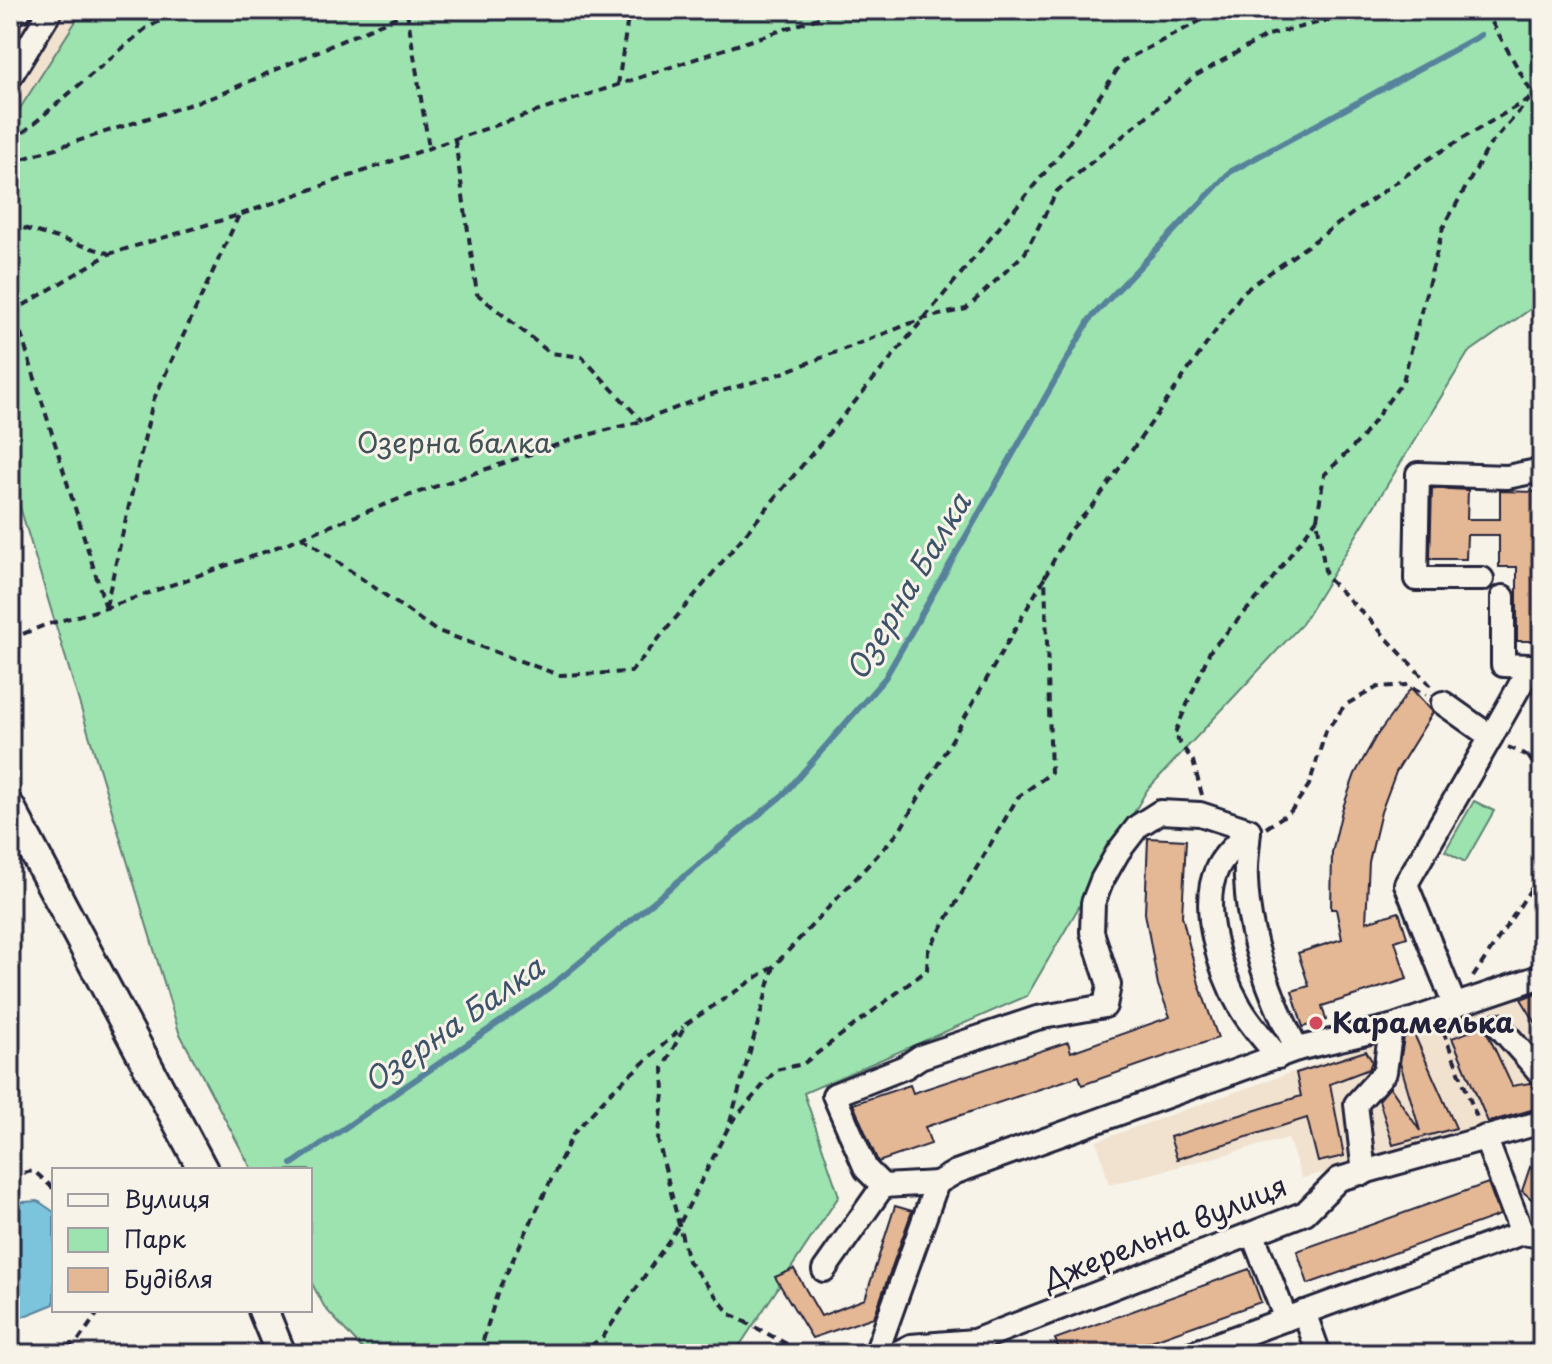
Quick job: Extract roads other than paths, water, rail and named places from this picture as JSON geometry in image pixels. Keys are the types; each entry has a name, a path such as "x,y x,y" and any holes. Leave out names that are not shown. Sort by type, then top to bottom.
{"main road":[{"path":"10,807 202,1168"},
{"path":"264,1312 281,1354"}],"street":[{"path":"10,14 20,10"},
{"path":"10,77 51,10"},
{"path":"1482,579 1416,579 1418,474 1507,477 1542,470"},
{"path":"1503,597 1503,665 1537,666"},
{"path":"1445,1009 1406,884 1488,742 1537,666"},
{"path":"1443,703 1488,742"},
{"path":"1249,830 1200,814 1160,812 1138,826 1118,852 1093,903 1092,932 1109,985 1105,1006 1023,1022 920,1057 905,1067 834,1095 866,1169 883,1186 937,1183 956,1172 1288,1053 1391,1027 1542,976"},
{"path":"1249,830 1246,880 1257,954 1281,1018 1288,1053"},
{"path":"1249,830 1218,866 1210,889 1212,922 1221,965 1240,1009 1288,1053"},
{"path":"1498,1025 1542,1075"},
{"path":"1364,1173 1356,1104 1385,1072 1391,1027"},
{"name":"Джерельна вулиця","path":"895,1354 911,1346 975,1348 1305,1213 1339,1179 1542,1122"},
{"path":"1190,1354 1532,1234 1485,1137"},
{"path":"876,1354 937,1183"},
{"path":"824,1270 883,1186"},
{"path":"1253,1235 1313,1352"}],"water":[{"path":"38,1201 52,1211 52,1305 10,1322 10,1203"}],"waterway":[{"name":"Озерна Балка","path":"1516,16 1527,10"},
{"name":"Озерна Балка","path":"292,1164 545,991 784,794 885,678 1090,319 1230,172 1481,35"}],"place":[{"name":"Карамелька","path":"1316,1023"}],"park label":[{"name":"Озерна балка","path":"454,443"}]}
